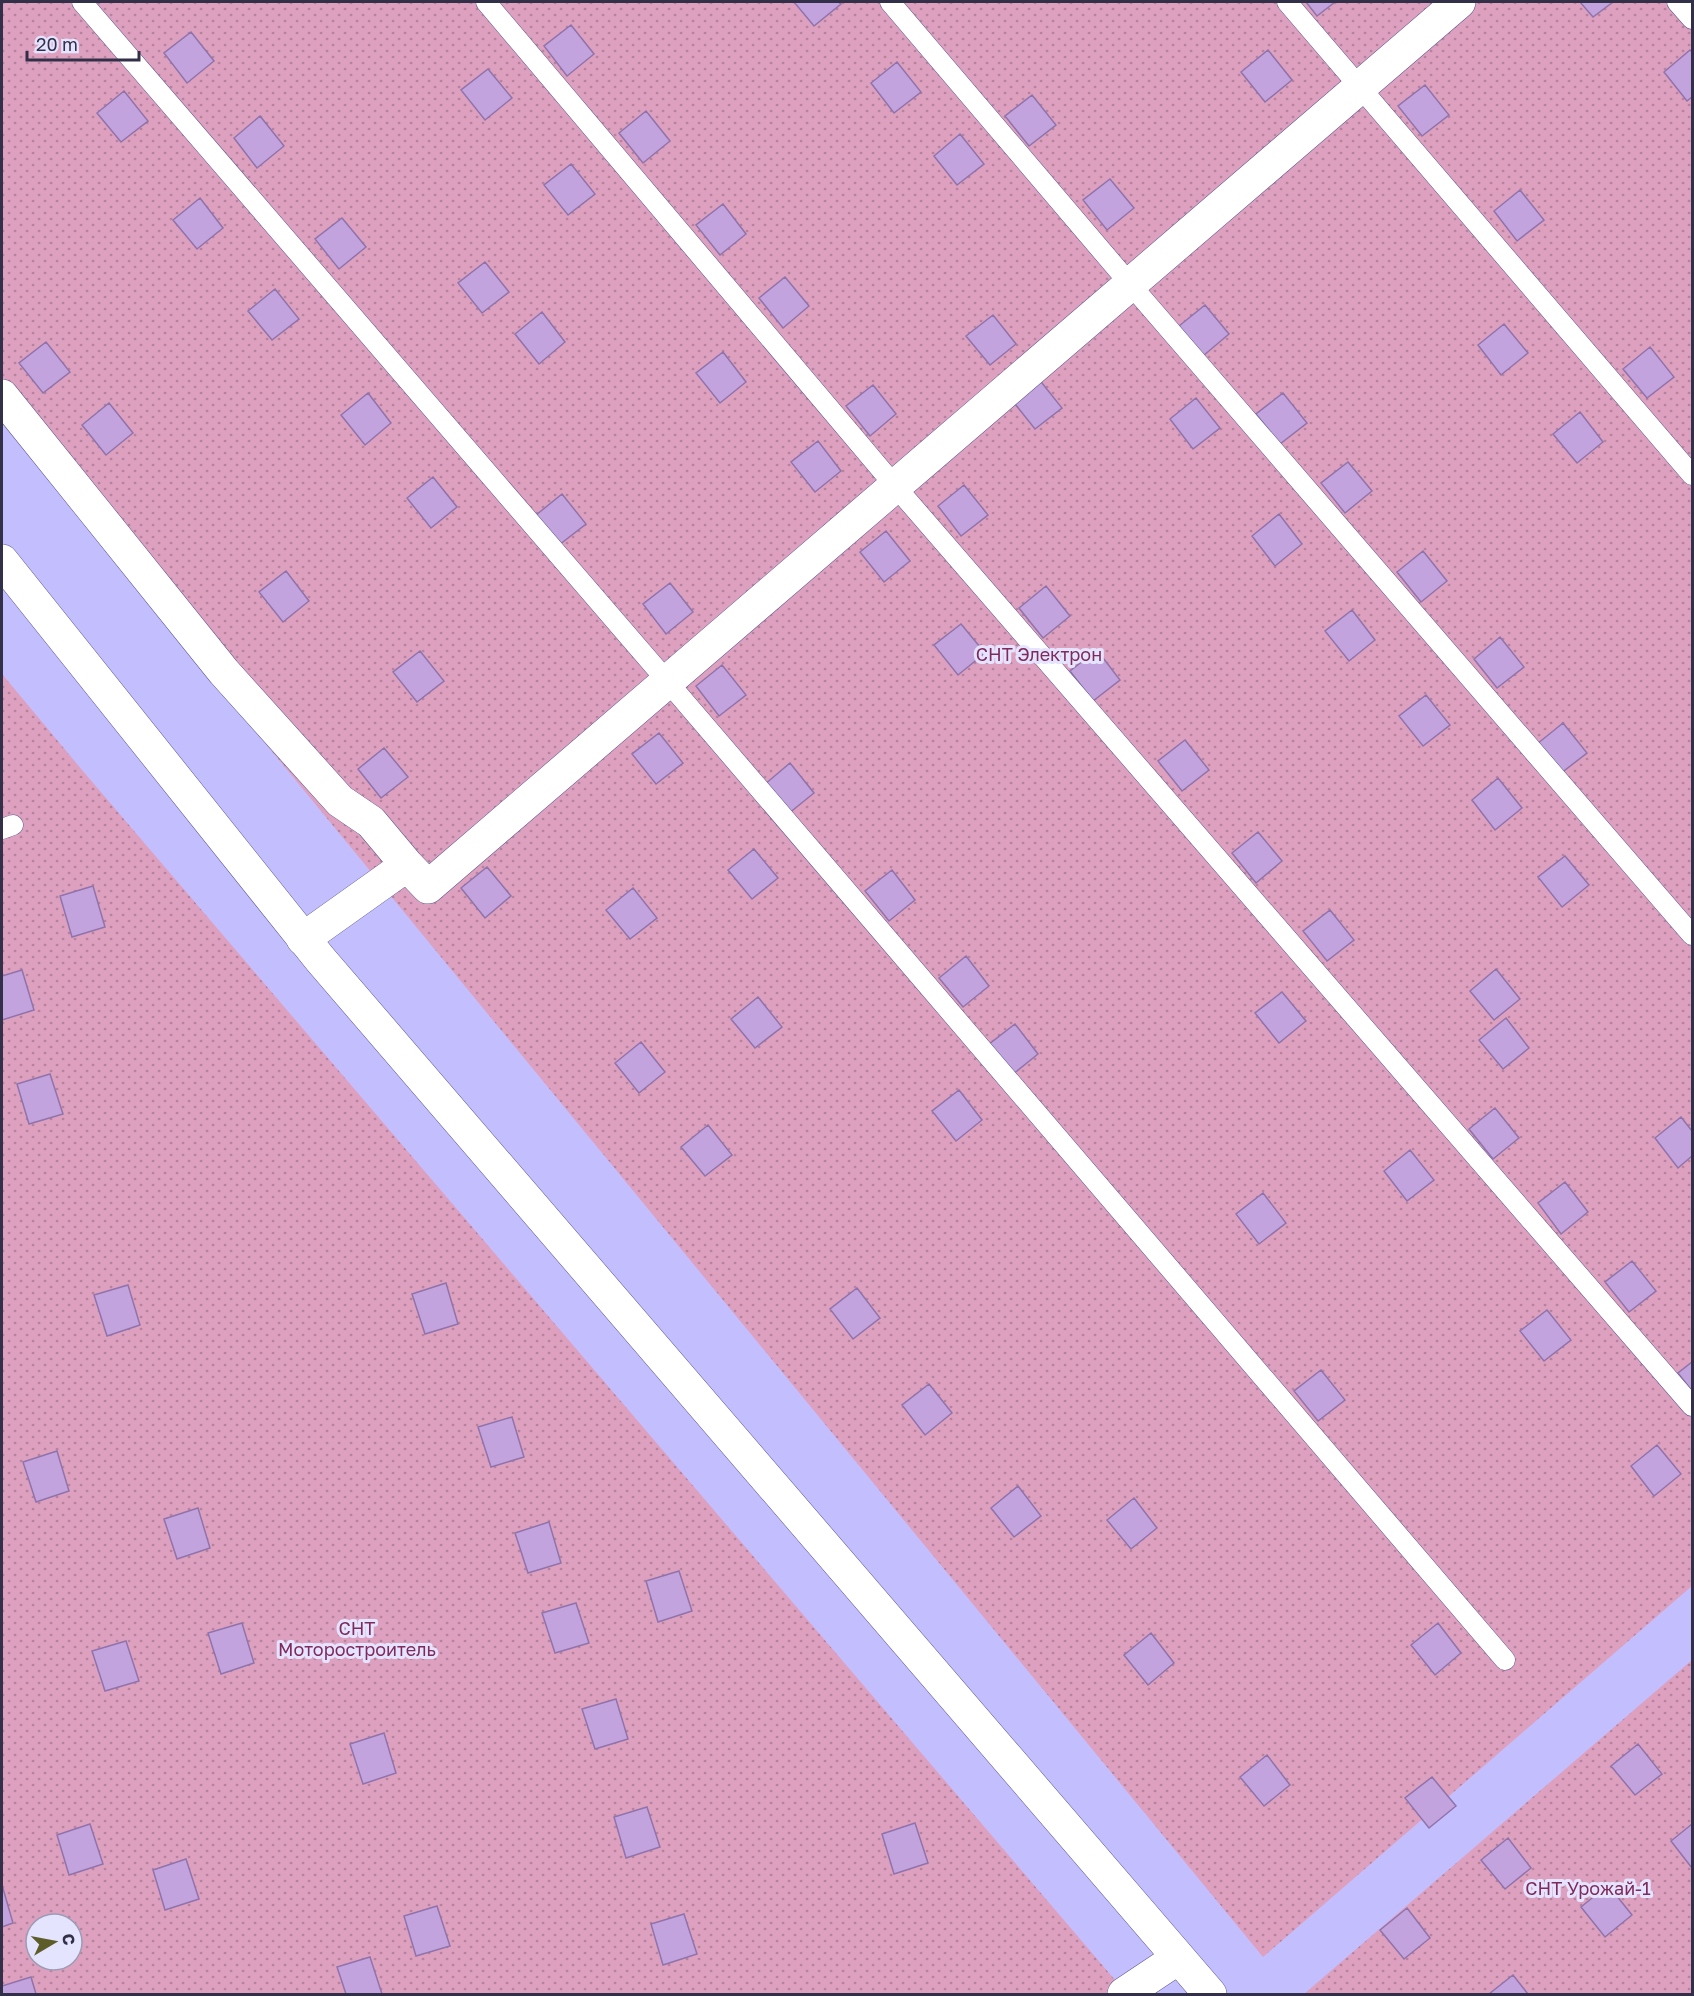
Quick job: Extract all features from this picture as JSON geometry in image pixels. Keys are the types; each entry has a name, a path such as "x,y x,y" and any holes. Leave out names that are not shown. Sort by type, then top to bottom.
{"street":[{"path":"2,396 224,672 340,801 371,822 406,865 428,887 1459,2"},
{"path":"2,561 303,939 1210,1995"},
{"path":"303,939 406,865"},
{"path":"1124,1995 1178,1958"}],"lane":[{"path":"82,2 1505,1660"},
{"path":"486,2 895,486 1692,1406"},
{"path":"890,2 1130,284 1692,935"},
{"path":"1287,2 1692,475"},
{"path":"1677,2 1692,19"}],"green space":[{"name":"СНТ Электрон","path":"2,2 1692,2 1692,1586 1263,1957 2,423"},
{"name":"СНТ Моторостроитель","path":"2,674 82,770 1127,1994 2,1994"},
{"name":"СНТ Урожай-1","path":"1692,1660 1692,1994 1304,1994"}],"building":[{"path":"794,2 838,2 841,4 814,26"},
{"path":"1306,2 1335,2 1317,16"},
{"path":"1580,2 1613,2 1593,17"},
{"path":"571,25 594,54 567,76 544,46"},
{"path":"191,32 214,61 187,83 164,53"},
{"path":"1268,50 1292,80 1265,102 1241,72"},
{"path":"1690,50 1692,52 1692,97 1687,101 1664,72"},
{"path":"897,62 921,92 894,113 871,83"},
{"path":"488,69 512,98 485,120 461,90"},
{"path":"1425,85 1449,115 1422,136 1398,106"},
{"path":"124,91 148,121 121,142 97,113"},
{"path":"1032,95 1056,125 1029,146 1005,116"},
{"path":"646,111 670,141 643,163 619,133"},
{"path":"260,116 284,146 257,168 234,138"},
{"path":"960,134 984,164 957,185 934,156"},
{"path":"571,164 595,194 568,215 544,185"},
{"path":"1110,179 1134,208 1107,230 1083,200"},
{"path":"1520,190 1544,220 1517,241 1494,211"},
{"path":"200,198 223,228 197,249 173,220"},
{"path":"723,204 746,234 720,255 696,225"},
{"path":"342,218 366,247 339,269 315,239"},
{"path":"485,262 509,292 482,313 458,283"},
{"path":"785,277 809,306 783,328 759,298"},
{"path":"275,289 299,319 272,340 248,311"},
{"path":"1205,305 1229,334 1203,356 1179,326"},
{"path":"542,312 565,342 539,364 515,334"},
{"path":"993,315 1016,344 990,365 966,336"},
{"path":"1504,324 1528,353 1501,375 1478,345"},
{"path":"46,342 70,372 43,393 19,363"},
{"path":"1650,347 1674,377 1647,398 1623,369"},
{"path":"723,352 746,382 720,403 696,373"},
{"path":"1038,378 1062,408 1035,429 1011,399"},
{"path":"873,385 896,414 870,436 846,406"},
{"path":"368,393 391,423 365,445 341,415"},
{"path":"1283,393 1307,423 1280,444 1256,414"},
{"path":"1196,398 1220,428 1193,449 1170,419"},
{"path":"109,403 133,433 106,455 82,425"},
{"path":"1580,412 1603,442 1577,463 1553,434"},
{"path":"818,441 841,471 815,492 791,462"},
{"path":"1348,462 1372,491 1345,513 1321,483"},
{"path":"433,477 457,507 431,528 407,498"},
{"path":"964,485 988,515 961,536 938,506"},
{"path":"562,494 586,524 559,545 536,515"},
{"path":"1279,514 1302,544 1275,566 1252,536"},
{"path":"886,531 910,561 884,582 860,552"},
{"path":"1423,551 1447,581 1421,602 1397,572"},
{"path":"286,571 309,601 283,622 259,592"},
{"path":"670,583 693,612 666,634 643,604"},
{"path":"1046,586 1070,616 1043,638 1019,608"},
{"path":"1352,610 1375,640 1349,661 1325,631"},
{"path":"961,624 985,653 958,675 934,645"},
{"path":"1500,637 1524,667 1497,688 1474,659"},
{"path":"1097,650 1120,680 1093,701 1070,671"},
{"path":"420,651 444,681 417,702 393,672"},
{"path":"722,665 746,695 719,716 696,686"},
{"path":"1426,695 1450,725 1423,746 1399,716"},
{"path":"1563,723 1587,753 1560,774 1537,744"},
{"path":"659,733 683,763 656,784 632,754"},
{"path":"1185,740 1209,770 1182,791 1158,761"},
{"path":"384,748 408,777 381,798 358,769"},
{"path":"790,763 814,793 788,814 764,785"},
{"path":"1498,778 1522,808 1495,830 1472,800"},
{"path":"1258,832 1282,861 1256,883 1232,853"},
{"path":"754,849 778,878 752,899 728,870"},
{"path":"1565,856 1589,885 1562,907 1538,877"},
{"path":"487,867 511,896 485,918 461,888"},
{"path":"892,870 915,900 889,921 865,891"},
{"path":"93,886 105,927 72,937 60,896"},
{"path":"633,888 657,918 630,939 606,910"},
{"path":"1330,910 1354,940 1327,961 1303,931"},
{"path":"966,956 989,986 963,1007 939,978"},
{"path":"1496,969 1520,999 1494,1020 1470,991"},
{"path":"22,970 34,1010 2,1020 2,976"},
{"path":"1282,992 1306,1021 1279,1043 1255,1013"},
{"path":"758,997 782,1027 755,1048 731,1019"},
{"path":"1506,1018 1529,1048 1503,1069 1479,1040"},
{"path":"1015,1024 1038,1054 1012,1075 988,1045"},
{"path":"641,1042 665,1072 639,1093 615,1063"},
{"path":"50,1074 63,1114 29,1124 17,1084"},
{"path":"959,1090 982,1120 956,1141 932,1111"},
{"path":"1495,1108 1519,1138 1493,1159 1469,1129"},
{"path":"1681,1117 1692,1131 1692,1156 1678,1168 1655,1138"},
{"path":"708,1125 732,1155 705,1176 681,1147"},
{"path":"1410,1150 1434,1180 1407,1201 1384,1171"},
{"path":"1565,1182 1588,1212 1561,1234 1538,1203"},
{"path":"1263,1193 1286,1223 1259,1244 1236,1214"},
{"path":"1632,1261 1656,1291 1629,1312 1605,1282"},
{"path":"446,1283 458,1324 425,1334 412,1294"},
{"path":"128,1285 140,1325 107,1336 94,1295"},
{"path":"857,1288 880,1318 853,1339 830,1309"},
{"path":"1547,1310 1571,1340 1544,1361 1520,1331"},
{"path":"1692,1362 1692,1391 1678,1373"},
{"path":"1321,1370 1345,1400 1318,1421 1294,1391"},
{"path":"929,1384 952,1413 925,1435 902,1405"},
{"path":"512,1417 524,1457 491,1467 478,1427"},
{"path":"1657,1445 1681,1474 1654,1496 1631,1466"},
{"path":"57,1451 69,1491 36,1502 23,1462"},
{"path":"1018,1486 1041,1516 1014,1537 991,1508"},
{"path":"1134,1498 1157,1528 1131,1549 1107,1520"},
{"path":"198,1508 210,1548 177,1559 164,1519"},
{"path":"549,1522 561,1563 528,1573 515,1533"},
{"path":"679,1571 692,1611 658,1622 646,1581"},
{"path":"576,1603 589,1643 555,1653 542,1613"},
{"path":"242,1623 254,1663 221,1674 208,1633"},
{"path":"1438,1623 1461,1653 1435,1675 1411,1645"},
{"path":"1151,1633 1174,1663 1148,1685 1124,1655"},
{"path":"126,1641 139,1681 105,1691 92,1651"},
{"path":"616,1699 628,1739 595,1749 582,1709"},
{"path":"384,1733 396,1773 363,1784 350,1744"},
{"path":"1638,1744 1662,1774 1635,1795 1611,1766"},
{"path":"1267,1755 1290,1785 1264,1806 1240,1777"},
{"path":"1432,1777 1456,1806 1429,1828 1405,1798"},
{"path":"647,1807 660,1847 626,1858 614,1817"},
{"path":"915,1823 928,1863 894,1874 882,1834"},
{"path":"90,1824 103,1864 69,1875 57,1835"},
{"path":"1692,1824 1692,1868 1671,1841"},
{"path":"1508,1838 1531,1868 1505,1889 1481,1860"},
{"path":"186,1859 199,1899 165,1910 153,1870"},
{"path":"2,1885 13,1923 2,1927"},
{"path":"1608,1885 1632,1915 1605,1937 1581,1907"},
{"path":"437,1906 450,1946 416,1956 404,1916"},
{"path":"1407,1908 1430,1938 1404,1959 1380,1930"},
{"path":"684,1914 697,1954 663,1965 651,1924"},
{"path":"370,1957 382,1994 346,1994 337,1967"},
{"path":"1513,1975 1528,1994 1489,1994"},
{"path":"31,1977 36,1994 2,1994 2,1986"}]}
